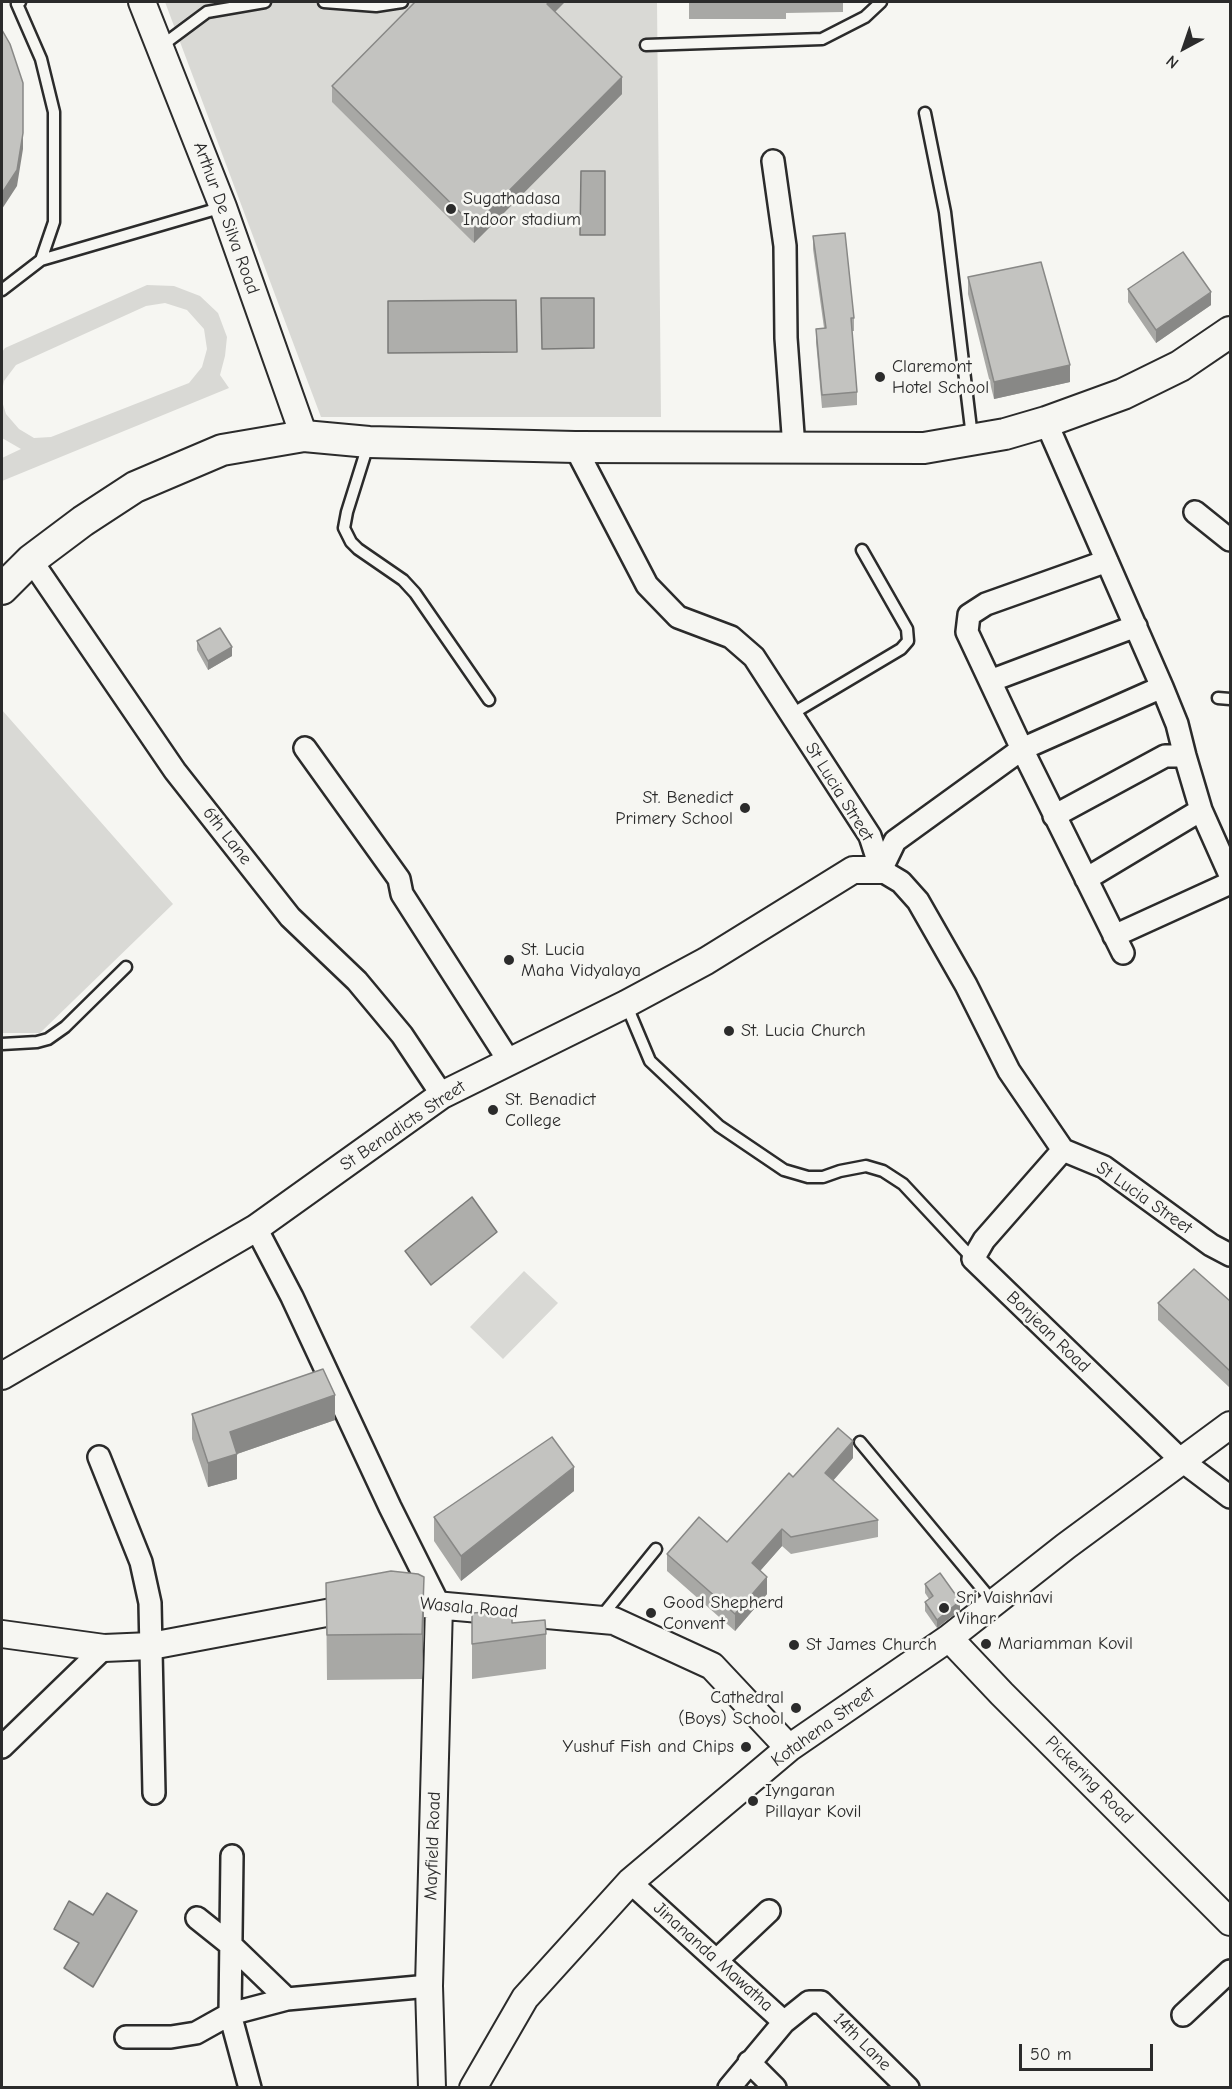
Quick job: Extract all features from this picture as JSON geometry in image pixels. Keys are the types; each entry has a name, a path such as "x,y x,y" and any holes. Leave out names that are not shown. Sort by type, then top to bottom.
{"main road":[{"path":"2,589 32,560 83,521 135,487 222,450 304,436 369,442 575,447 924,448 1005,434 1046,422 1122,394 1180,366 1230,332"}],"street":[{"name":"Arthur De Silva Road","path":"142,2 223,207 304,436"},
{"path":"773,161 785,246 786,338 795,448"},
{"path":"1046,422 1162,687 1177,724 1201,810 1230,875"},
{"name":"St Lucia Street","path":"575,447 647,585 678,617 731,637 754,657 870,836 881,870"},
{"path":"1195,512 1230,540"},
{"name":"6th Lane","path":"32,560 175,771 290,916 357,981 402,1035 442,1095"},
{"path":"1107,561 986,604 969,615 968,632 1054,816 1119,944 1230,883"},
{"path":"990,681 1136,626"},
{"path":"973,1259 984,1240 1063,1150 1009,1071 966,985 918,901 901,882 881,870 896,841 1022,749 1162,687"},
{"path":"305,748 399,879 402,894 509,1061"},
{"path":"1054,816 1165,756 1185,756"},
{"path":"1086,879 1201,810"},
{"name":"St Benadicts Street","path":"2,1376 256,1228 442,1095 626,1004 706,961 853,870 881,870"},
{"name":"St Lucia Street","path":"1063,1150 1104,1167 1211,1245 1230,1255"},
{"path":"256,1228 292,1297 390,1507 440,1605"},
{"name":"Bonjean Road","path":"973,1259 1181,1460 1230,1497"},
{"name":"Kotahena Street","path":"473,2088 525,1998 630,1882 789,1748 949,1638 1230,1425"},
{"path":"99,1457 141,1562 150,1603 154,1793"},
{"name":"Wasala Road","path":"2,1634 104,1648 151,1646 390,1602 614,1621 712,1666 789,1748"},
{"name":"Mayfield Road","path":"432,2088 429,1986 440,1605"},
{"name":"Pickering Road","path":"949,1638 1230,1922"},
{"path":"2,1747 104,1648"},
{"path":"232,1856 230,2014 250,2088"},
{"name":"Jinananda Mawatha","path":"630,1882 784,2022 729,2088"},
{"path":"717,1960 769,1911"},
{"path":"197,1918 232,1946 286,1999"},
{"path":"1183,2015 1230,1971"},
{"path":"126,2037 171,2037 196,2033 230,2014 286,1999 429,1986"},
{"name":"14th Lane","path":"784,2022 809,2002 821,2002 908,2088"},
{"path":"749,2062 775,2088"}],"lane":[{"path":"20,2 17,4 41,58 54,112 54,222 41,260"},
{"path":"160,48 207,12 265,2"},
{"path":"324,2 376,6 402,2"},
{"path":"646,45 822,39 865,17 881,2"},
{"path":"925,112 945,212 972,440"},
{"path":"2,290 41,260 223,207"},
{"path":"369,442 344,528 351,542 358,549 403,580 416,593 489,700"},
{"path":"790,715 901,649 908,641 908,629 861,550"},
{"path":"1218,698 1230,699"},
{"path":"2,1044 48,1039 65,1027 126,967"},
{"path":"626,1004 650,1061 719,1126 784,1170 808,1177 823,1177 866,1166 883,1171 903,1184 973,1259"},
{"path":"860,1442 994,1603"},
{"path":"599,1620 656,1549"}],"shaded area":[{"name":"Sugathadasa Indoor stadium","path":"165,2 657,2 661,417 321,417"},
{"path":"581,171 605,171 605,235 580,235"},
{"path":"147,285 174,286 200,296 218,313 227,337 220,375 229,388 2,481 2,458 21,449 2,438 2,401 6,414 19,429 34,438 51,437 189,383 202,367 207,349 204,329 187,310 165,303 146,306 16,365 4,381 2,391 2,352 5,348"},
{"path":"541,298 594,298 594,348 542,349"},
{"path":"516,300 517,352 388,353 388,301"},
{"path":"2,710 173,904 40,1033 2,1033"},
{"path":"472,1197 497,1232 431,1285 405,1251"},
{"path":"524,1271 558,1303 503,1359 470,1327"},
{"path":"107,1893 137,1911 93,1987 64,1968 79,1943 54,1929 69,1901 93,1915"}],"building":[{"path":"415,2 549,2 547,4 622,77 474,226 332,86"},
{"path":"2,30 10,44 23,83 23,133 17,170 2,193"},
{"path":"845,233 854,318 851,318 857,392 822,395 816,329 826,328 813,236"},
{"path":"1183,252 1211,292 1156,330 1128,289"},
{"path":"1041,262 1070,365 994,382 968,277"},
{"path":"220,628 232,647 208,661 197,641"},
{"path":"1194,1269 1230,1301 1230,1371 1158,1303"},
{"path":"323,1369 335,1395 230,1432 237,1454 208,1463 192,1414"},
{"path":"838,1428 853,1441 825,1473 878,1520 791,1537 782,1529 752,1563 767,1577 735,1614 667,1554 699,1517 727,1542 789,1473 793,1477"},
{"path":"552,1437 574,1467 461,1556 434,1517"},
{"path":"391,1571 418,1574 424,1577 422,1634 327,1635 326,1583"},
{"path":"940,1573 960,1601 937,1620 925,1602 933,1596 925,1584"},
{"path":"502,1611 502,1615 512,1616 512,1623 545,1620 546,1634 472,1644 472,1613"}],"place":[{"name":"Sugathadasa Indoor stadium","path":"451,209"},
{"name":"Claremont Hotel School","path":"880,377"},
{"name":"St. Benedict Primery School","path":"745,808"},
{"name":"St. Lucia Maha Vidyalaya","path":"509,960"},
{"name":"St. Lucia Church","path":"729,1031"},
{"name":"St. Benadict College","path":"493,1110"},
{"name":"Sri Vaishnavi Vihar","path":"944,1608"},
{"name":"Good Shepherd Convent","path":"651,1613"},
{"name":"Mariamman Kovil","path":"986,1644"},
{"name":"St James Church","path":"794,1645"},
{"name":"Cathedral (Boys) School","path":"796,1708"},
{"name":"Yushuf Fish and Chips","path":"746,1747"},
{"name":"Iyngaran Pillayar Kovil","path":"753,1801"}]}
